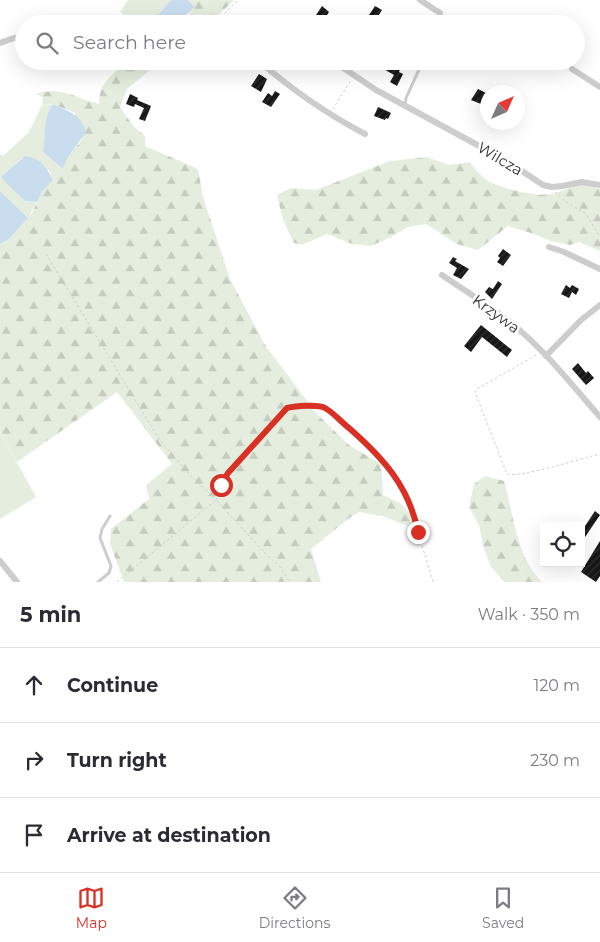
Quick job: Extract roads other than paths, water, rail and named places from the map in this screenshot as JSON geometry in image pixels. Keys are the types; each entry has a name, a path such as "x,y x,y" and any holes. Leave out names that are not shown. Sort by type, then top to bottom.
{"street":[{"path":"420,0 431,3 440,13"},
{"path":"0,43 3,40 15,38"},
{"path":"270,70 330,114 365,134"},
{"name":"Wilcza","path":"345,70 507,161 543,186 552,187 582,182 600,185"},
{"path":"574,70 600,87"},
{"path":"549,247 600,269"},
{"name":"Krzywa","path":"442,275 512,323 544,354 600,417"},
{"path":"544,354 600,305"},
{"path":"0,562 17,582"}],"lane":[{"path":"405,105 406,98 419,70"},
{"path":"98,582 109,573 111,566 100,538 102,529 110,516"}],"water":[{"path":"171,0 188,0 195,7 186,15 158,15"},
{"path":"53,104 69,111 78,118 86,132 67,159 63,169 43,152 47,116"},
{"path":"25,156 34,158 42,163 53,180 42,192 37,202 25,201 1,177"},
{"path":"0,191 28,218 8,240 0,244"}]}
